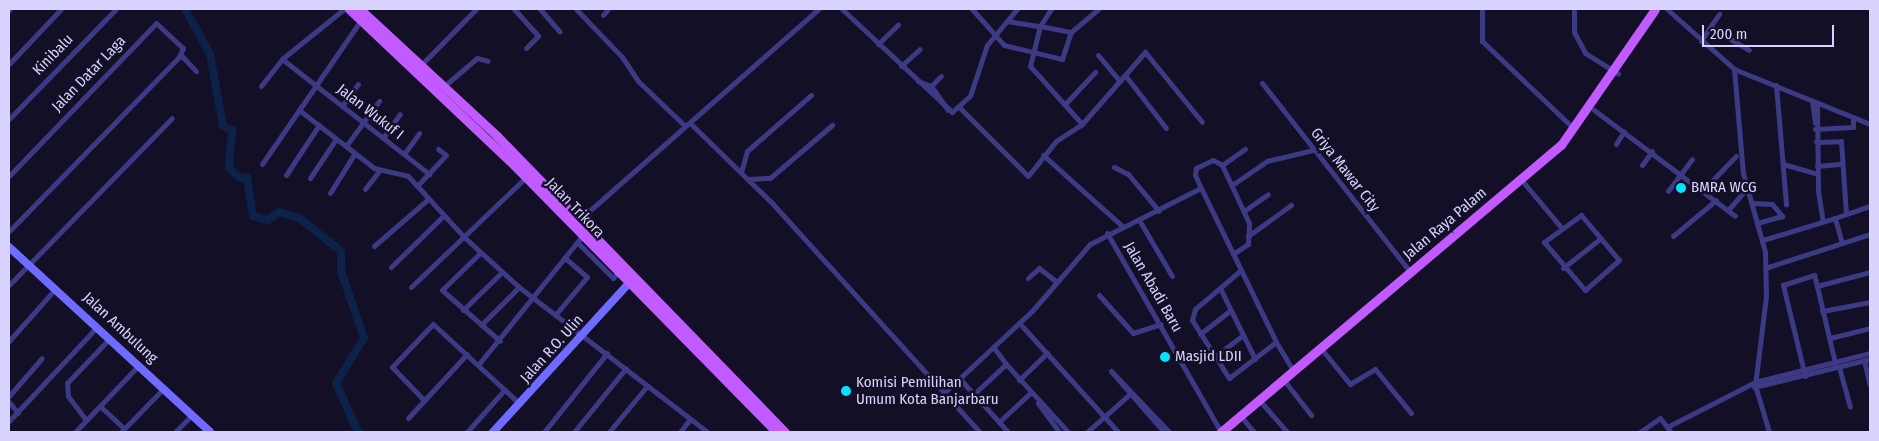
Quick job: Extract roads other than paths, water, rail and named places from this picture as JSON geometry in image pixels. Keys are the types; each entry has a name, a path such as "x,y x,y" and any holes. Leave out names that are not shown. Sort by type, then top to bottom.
{"main road":[{"name":"Jalan Trikora","path":"349,9 443,87 573,217 732,382 776,432"},
{"name":"Jalan Trikora","path":"360,9 526,177 573,217 580,238 785,432"},
{"name":"Jalan Raya Palam","path":"1225,432 1243,419 1294,370 1323,351 1524,183 1571,141 1594,110 1655,9"},
{"name":"Jalan Raya Palam","path":"1225,432 1576,130 1660,9"}],"street":[{"path":"9,64 61,9"},
{"name":"Kinibalu","path":"9,119 116,9"},
{"path":"261,86 282,59 344,9"},
{"path":"420,66 476,9"},
{"path":"514,9 540,38 526,48"},
{"path":"540,9 560,32"},
{"path":"576,9 622,57 638,80 742,172 980,432"},
{"path":"603,16 608,9"},
{"path":"573,217 687,124 818,9"},
{"path":"842,9 949,112"},
{"path":"972,9 1004,45 1032,49 1062,59 1071,32 1098,9"},
{"path":"949,112 960,108 996,35 1017,9"},
{"path":"1052,9 1040,26 1032,49 1032,70 1082,124"},
{"path":"1482,9 1484,44 1576,130"},
{"path":"1574,9 1574,32 1582,48 1616,73"},
{"path":"1667,9 1734,69 1870,124"},
{"path":"1701,41 1719,14"},
{"path":"262,164 361,20"},
{"path":"1008,20 1071,32"},
{"name":"Jalan Datar Laga","path":"9,176 156,23 183,48 181,55"},
{"path":"878,44 898,25"},
{"path":"1710,27 1749,50"},
{"path":"901,66 920,49"},
{"path":"960,108 1023,176 1029,176 1043,155 1082,124 1146,52 1202,122"},
{"path":"9,231 181,55 196,71"},
{"path":"1098,55 1120,81"},
{"path":"443,87 477,58 488,61"},
{"name":"Jalan Wukuf I","path":"282,59 429,174"},
{"path":"1734,69 1738,141 1752,203 1763,240 1766,296 1755,385 1769,432"},
{"path":"1065,104 1095,72"},
{"path":"1124,75 1166,128"},
{"path":"931,86 941,76"},
{"path":"915,80 931,86 949,112"},
{"name":"Griya Mawar City","path":"1262,82 1313,150 1410,272"},
{"path":"342,106 358,84"},
{"path":"1776,85 1786,205"},
{"path":"742,172 747,152 811,95"},
{"path":"346,146 379,102"},
{"path":"1814,102 1816,166 1823,221"},
{"path":"299,110 379,171 405,174 443,216 518,287 607,353 707,432"},
{"path":"1594,110 1682,172 1736,216"},
{"path":"383,138 400,114"},
{"path":"9,285 172,118"},
{"path":"1815,126 1853,127 1854,119"},
{"path":"286,174 319,125"},
{"path":"748,179 770,178 832,125"},
{"path":"1616,144 1624,131"},
{"path":"404,154 420,133"},
{"path":"310,178 336,139"},
{"path":"1816,142 1841,141 1846,214"},
{"path":"417,186 446,155 438,149"},
{"path":"1222,165 1245,149"},
{"path":"1232,185 1268,161 1313,150"},
{"path":"1642,165 1652,151"},
{"path":"330,193 355,153"},
{"path":"1043,155 1121,225"},
{"path":"1704,189 1736,156"},
{"path":"1233,254 1247,245 1248,236 1244,211 1222,165 1213,160 1196,168 1201,188 1233,254 1276,342 1294,370"},
{"path":"1668,191 1692,160"},
{"path":"1783,164 1817,174"},
{"path":"1816,166 1842,164"},
{"path":"1114,168 1128,174 1159,211"},
{"path":"365,189 379,171"},
{"path":"411,287 526,177"},
{"path":"1524,183 1560,226"},
{"path":"945,392 994,348 1057,282 1090,244 1121,225 1139,220 1159,211 1201,188"},
{"path":"1728,210 1746,189"},
{"path":"1244,211 1268,194"},
{"path":"374,246 428,199"},
{"path":"1673,236 1716,200"},
{"path":"1752,203 1772,204 1782,216 1758,223"},
{"path":"1248,236 1291,205"},
{"path":"1763,240 1870,206"},
{"path":"1580,214 1601,238 1619,261 1588,289 1582,290 1544,242 1560,226 1580,214"},
{"path":"391,267 443,216"},
{"path":"1834,218 1842,243"},
{"path":"1139,220 1172,276"},
{"name":"Jalan Abadi Baru","path":"1107,233 1225,432"},
{"path":"1765,268 1870,234"},
{"path":"478,365 500,341 580,238"},
{"path":"1563,268 1601,238"},
{"name":"Jalan Ambulung","path":"9,247 164,387 210,432"},
{"path":"480,253 442,290 500,341"},
{"path":"556,314 587,277 564,258"},
{"path":"1028,278 1039,268 1057,282"},
{"path":"1241,270 1192,314 1200,334 1214,357 1231,378 1276,342"},
{"path":"463,310 502,272"},
{"path":"1817,286 1870,272"},
{"path":"1805,373 1783,285 1814,275 1822,311 1850,407"},
{"name":"Jalan R.O. Ulin","path":"494,432 629,283"},
{"path":"481,325 518,287"},
{"path":"9,341 56,288"},
{"path":"1220,288 1255,359"},
{"path":"1099,295 1133,334 1161,324"},
{"path":"1822,311 1870,302"},
{"path":"1200,334 1231,310"},
{"path":"424,400 392,367 412,343 433,324 520,404"},
{"path":"1022,326 1118,432"},
{"path":"9,421 98,327"},
{"path":"1830,338 1870,328"},
{"path":"1214,357 1244,335"},
{"path":"86,420 68,396 67,383 110,338"},
{"path":"994,348 1030,393 1068,432"},
{"path":"1323,351 1350,384 1375,369 1411,413"},
{"path":"544,432 607,353"},
{"path":"1019,380 1047,353"},
{"path":"1837,365 1870,353"},
{"path":"408,418 467,354"},
{"path":"9,396 42,358"},
{"path":"1640,432 1658,419 1669,430 1697,408 1755,385 1870,359"},
{"path":"1864,360 1870,385"},
{"path":"75,432 139,364"},
{"path":"974,394 1006,364"},
{"path":"574,432 626,368"},
{"path":"1164,432 1110,371 1169,432"},
{"path":"960,379 1008,432"},
{"path":"1284,380 1310,415"},
{"path":"609,432 647,386"},
{"path":"100,406 123,430 164,387"},
{"path":"467,432 505,390"},
{"path":"999,422 1030,393"},
{"path":"1087,432 1131,394"},
{"path":"9,402 18,413"},
{"path":"1038,402 1059,432"},
{"path":"1261,402 1287,432"},
{"path":"176,432 192,415"},
{"path":"1243,419 1254,432"},
{"path":"680,432 690,420"}],"waterway":[{"path":"185,9 210,54 223,126 232,130 229,168 239,177 247,178 253,216 268,220 279,212 299,218 341,251 341,271 364,338 336,383 358,432"},
{"path":"738,378 779,420"},
{"path":"787,428 791,432"}],"place":[{"name":"BMRA WCG","path":"1681,188"},
{"name":"Masjid LDII","path":"1165,357"},
{"name":"Komisi Pemilihan Umum Kota Banjarbaru","path":"846,391"}]}
